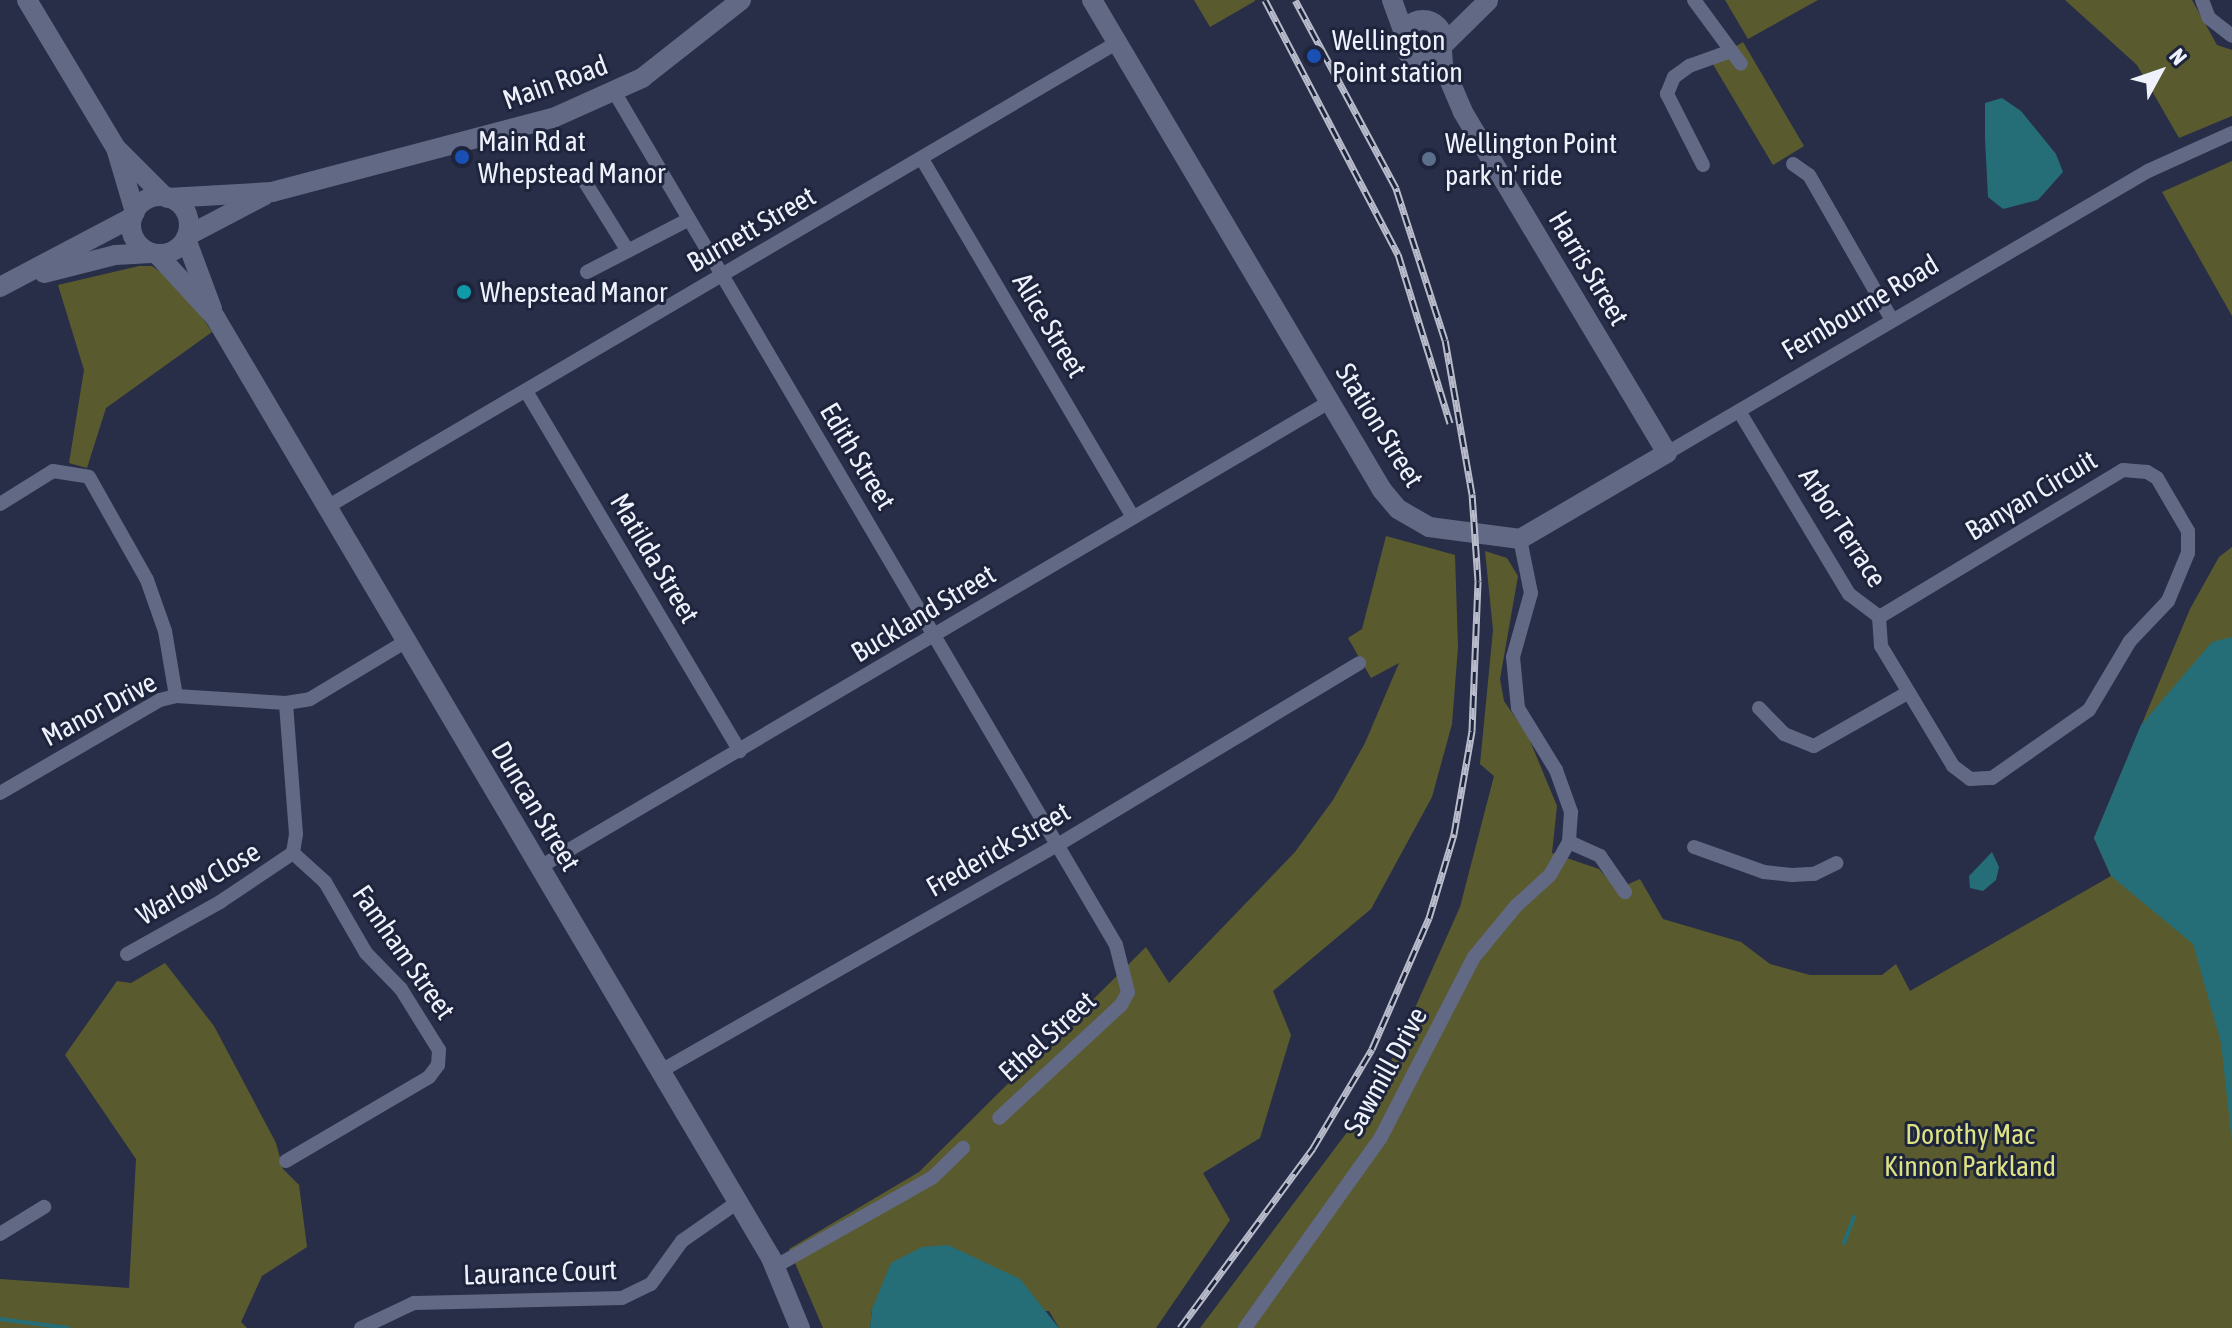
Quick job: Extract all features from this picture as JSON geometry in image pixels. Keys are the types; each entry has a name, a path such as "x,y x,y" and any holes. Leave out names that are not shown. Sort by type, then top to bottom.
{"street":[{"path":"20,278 115,255 176,250 187,238 185,210 116,148 27,0"},
{"name":"Main Road","path":"167,197 272,192 553,118 615,93 666,62 741,0"},
{"name":"Station Street","path":"1092,0 1398,509 1429,527 1452,534 1520,539"},
{"path":"1392,0 1404,33 1404,49 1416,60 1432,59 1490,1"},
{"path":"1402,0 1441,31 1442,47"},
{"path":"1694,0 1741,64"},
{"path":"2202,0 2209,18 2232,36"},
{"path":"1404,33 1490,1"},
{"name":"Burnett Street","path":"327,507 1118,42"},
{"name":"Harris Street","path":"1442,47 1443,65 1463,112 1667,453"},
{"path":"1703,165 1667,94 1674,77 1689,66 1731,51"},
{"name":"Harris Street","path":"1416,60 1463,112"},
{"name":"Edith Street","path":"615,93 686,221 937,636 1056,846"},
{"name":"Fernbourne Road","path":"1520,539 2148,171 2232,133"},
{"path":"116,148 134,214 135,238 154,253"},
{"name":"Alice Street","path":"922,159 1133,517"},
{"path":"1793,164 1809,175 1892,320"},
{"path":"585,182 628,251"},
{"name":"Main Road","path":"187,238 272,192"},
{"path":"0,287 134,214 147,200 167,197"},
{"path":"587,272 686,221"},
{"name":"Duncan Street","path":"187,238 215,317 776,1266 800,1328"},
{"name":"Duncan Street","path":"154,253 215,317"},
{"name":"Matilda Street","path":"526,391 740,751"},
{"name":"Buckland Street","path":"540,867 937,636 1331,401"},
{"name":"Arbor Terrace","path":"1739,411 1849,594 1879,617 1881,646 1957,771 1980,780"},
{"path":"0,504 53,471 66,470 89,477 102,494 147,580 165,631 176,696"},
{"name":"Banyan Circuit","path":"1879,617 2123,470 2147,472 2157,478 2189,542 2168,601 2130,641 2089,710 1992,778 1980,780"},
{"path":"1520,539 1531,593 1513,657 1512,681 1518,708 1537,732 1571,812 1569,842 1600,856 1625,892"},
{"name":"Manor Drive","path":"0,793 176,696 286,703 310,699 405,642"},
{"name":"Frederick Street","path":"659,1072 1056,846 1359,663"},
{"path":"1759,708 1784,734 1814,746 1909,692"},
{"path":"286,703 296,834 293,853"},
{"name":"Sawmill Drive","path":"1245,1328 1380,1139 1474,957 1507,914 1550,875 1569,842"},
{"name":"Ethel Street","path":"999,1118 1121,1005 1128,992 1116,945 1056,846"},
{"path":"1694,847 1764,872 1814,874 1837,863"},
{"name":"Warlow Close","path":"127,954 220,902 293,853"},
{"name":"Famham Street","path":"286,1161 429,1077 438,1065 439,1050 401,989 366,953 325,882 293,853"},
{"path":"776,1266 933,1177 963,1148"},
{"name":"Laurance Court","path":"361,1328 414,1303 622,1298 651,1284 682,1241 738,1202"},
{"path":"0,1234 44,1207"}],"green space":[{"path":"1194,0 1255,0 1255,1 1210,27"},
{"path":"1725,0 1818,0 1748,39"},
{"path":"2065,0 2192,0 2217,45 2232,50 2232,116 2179,138 2137,65"},
{"path":"1743,42 1804,146 1773,165 1711,61"},
{"path":"2232,161 2232,316 2162,192"},
{"path":"139,266 152,266 184,289 212,332 106,408 87,468 69,463 84,370 58,285"},
{"path":"1386,536 1455,555 1458,647 1452,724 1432,797 1371,909 1273,991 1291,1035 1260,1138 1203,1173 1230,1220 1156,1328 1059,1328 1049,1311 872,1309 870,1328 823,1328 789,1249 919,1172 1146,947 1169,983 1295,852 1333,800 1365,743 1399,663 1371,678 1348,638 1362,629"},
{"name":"Dorothy Mac Kinnon Parkland","path":"2232,547 2232,1328 1200,1328 1351,1127 1394,1055 1460,907 1494,776 1480,764 1493,630 1485,551 1507,558 1518,576 1500,679 1504,701 1528,736 1557,806 1552,853 1599,869 1617,889 1640,879 1663,919 1741,942 1770,964 1810,975 1882,975 1896,964 1910,991 2111,876 2094,838 2190,609 2219,557"},
{"path":"165,963 214,1026 276,1143 283,1169 299,1185 307,1247 262,1276 241,1322 247,1328 0,1328 0,1279 129,1288 136,1159 65,1055 117,981 131,983"}],"shaded area":[{"path":"2002,98 2021,111 2056,154 2063,172 2038,200 2003,209 1988,197 1985,139 1985,103"},
{"path":"2232,637 2232,1143 2221,1043 2193,944 2111,876 2094,838 2141,725 2212,642"},
{"path":"1992,852 1999,867 1996,880 1983,891 1970,888 1969,876"},
{"path":"948,1245 1020,1279 1059,1328 870,1328 872,1309 891,1263 922,1247"}],"waterway":[{"path":"1844,1243 1854,1217"},
{"path":"0,1319 68,1328"}],"railway":[{"path":"1265,0 1398,254 1450,423"},
{"path":"1180,1328 1313,1148 1372,1049 1429,918 1454,834 1472,731 1478,581 1472,494 1445,340 1396,188 1295,0"}],"place":[{"name":"Wellington Point station","path":"1314,56"},
{"name":"Main Rd at Whepstead Manor","path":"462,157"},
{"name":"Wellington Point park 'n' ride","path":"1429,159"},
{"name":"Whepstead Manor","path":"464,292"}]}
